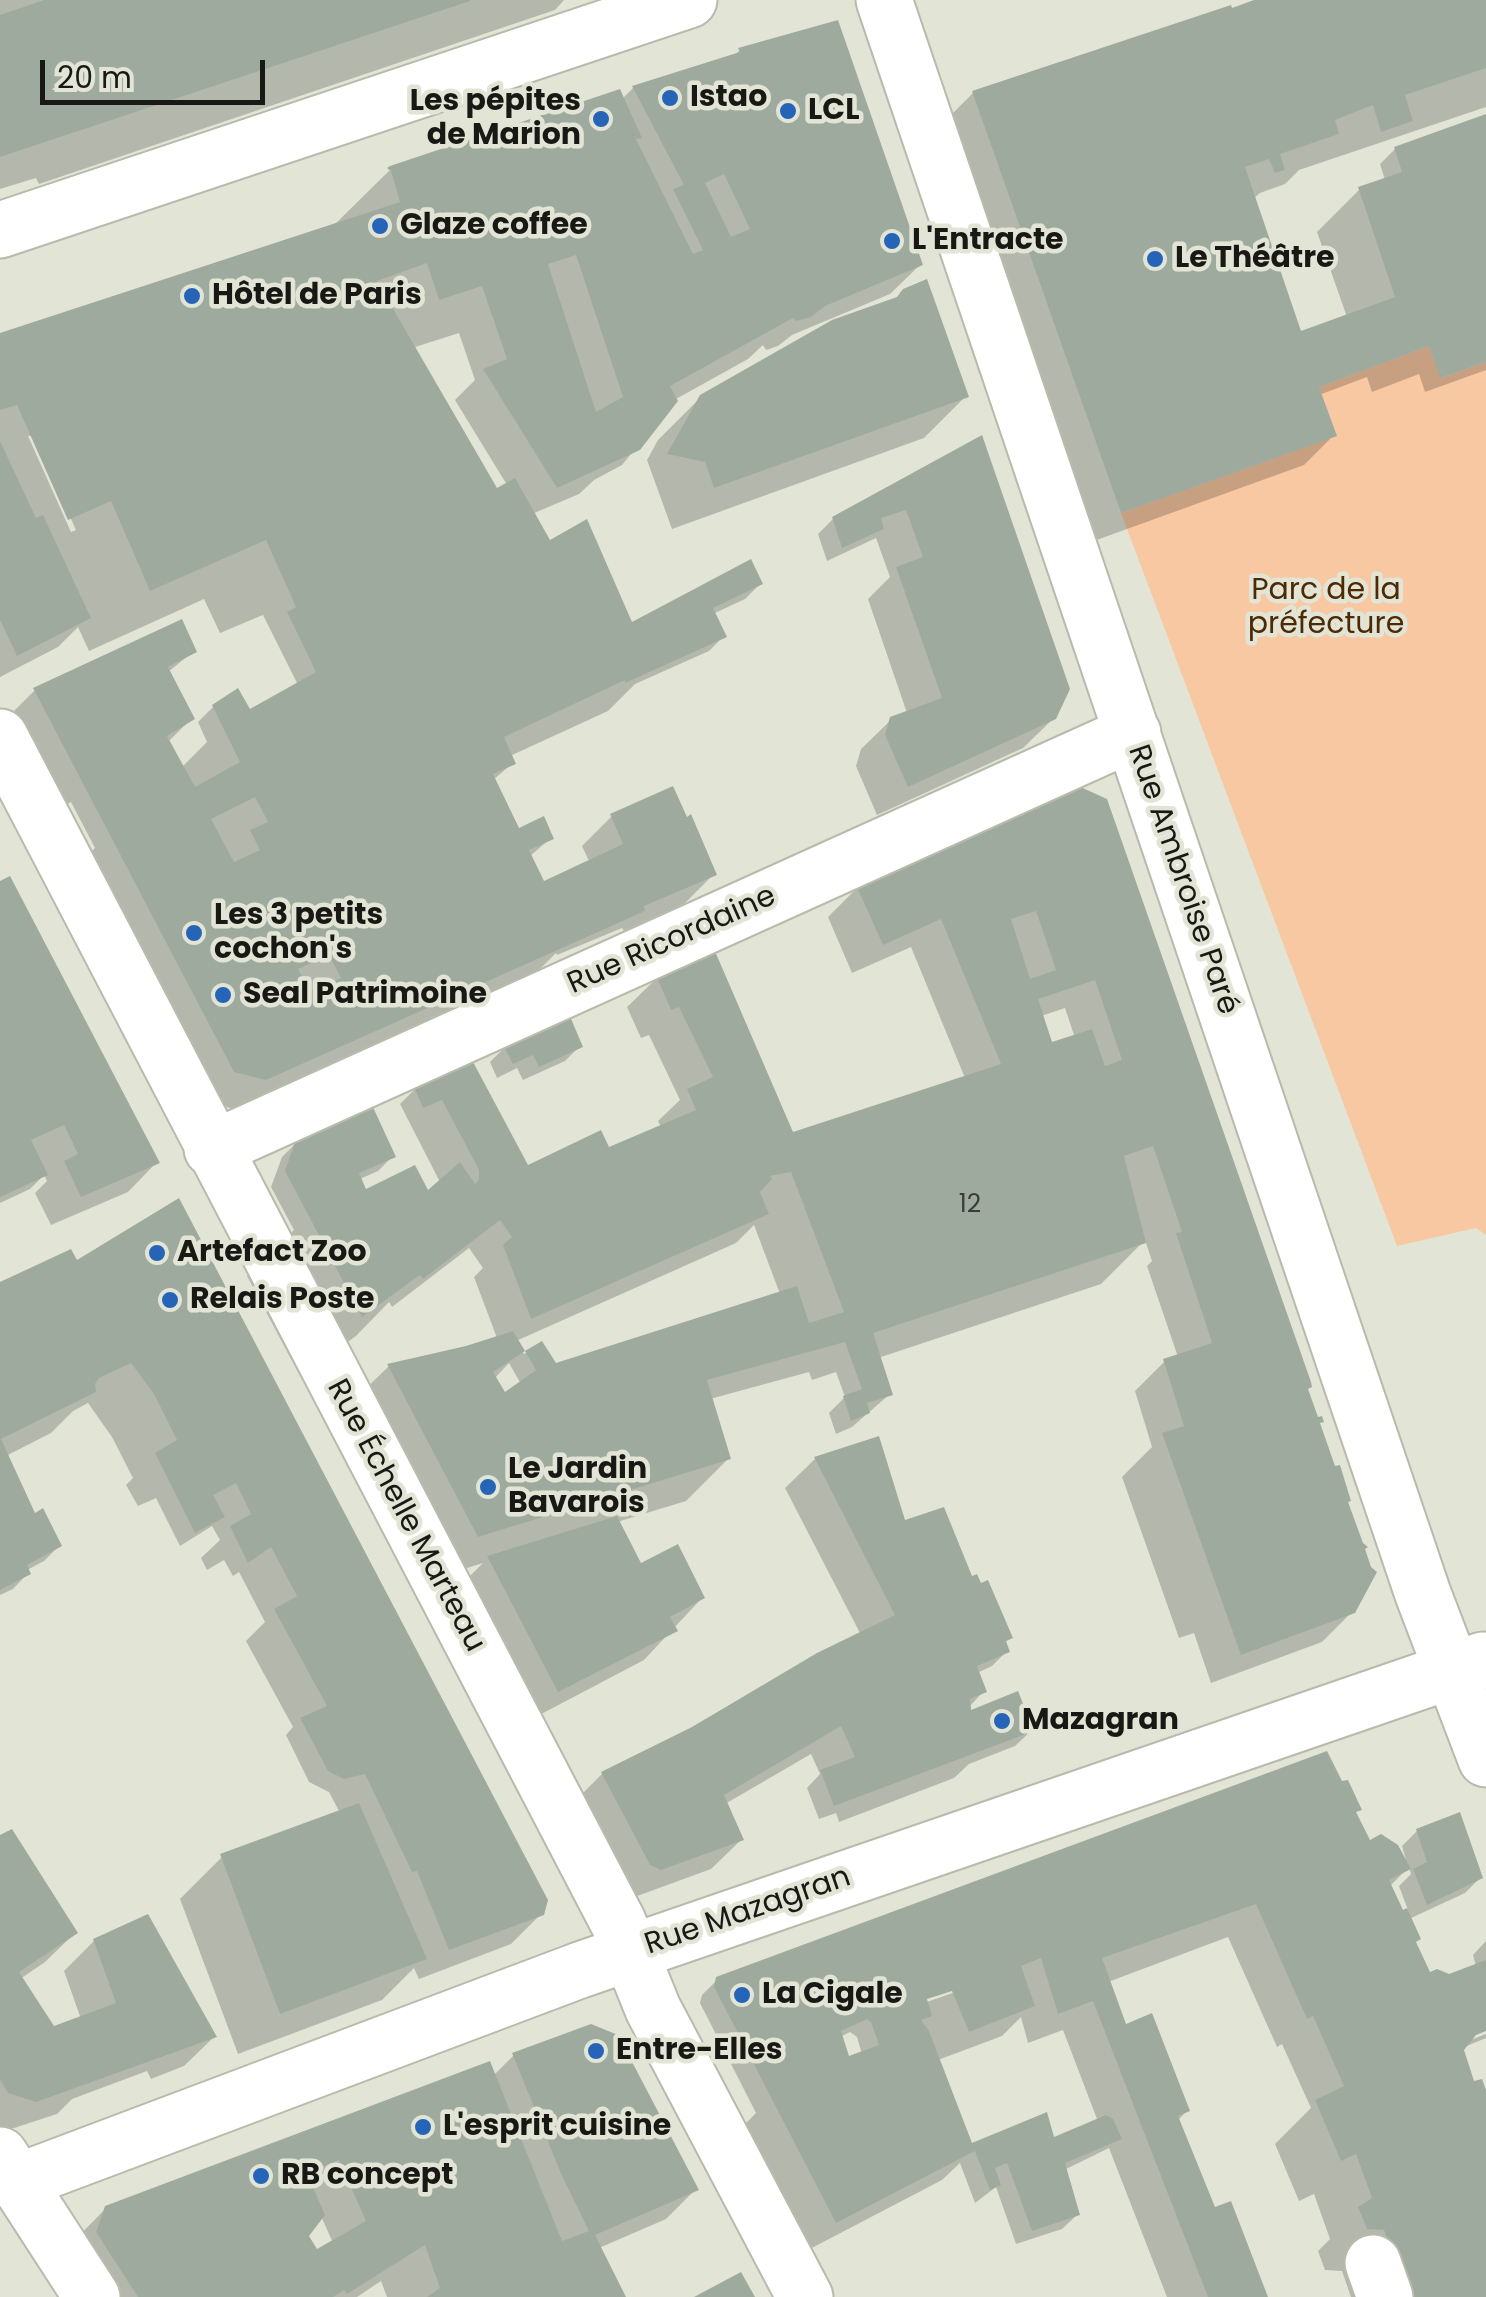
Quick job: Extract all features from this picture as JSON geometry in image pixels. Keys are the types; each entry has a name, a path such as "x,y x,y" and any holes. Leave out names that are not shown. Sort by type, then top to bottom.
{"street":[{"path":"0,230 689,0"},
{"name":"Rue Ambroise Paré","path":"884,0 1132,734 1469,1666 1486,1759"},
{"name":"Rue Ricordaine","path":"212,1149 1132,734"},
{"name":"Rue Échelle Marteau","path":"0,737 618,1922 654,2008 805,2297"},
{"name":"Rue Mazagran","path":"8,2168 1469,1666"},
{"path":"8,2168 92,2297"}],"green space":[{"name":"Parc de la préfecture","path":"1429,346 1441,378 1486,362 1486,1235 1476,1228 1397,1246 1121,513 1336,436 1319,387"}],"building":[{"path":"44,0 470,1 0,157 0,15"},
{"name":"Le Théâtre","path":"1254,0 1486,0 1486,68 1405,95 1413,121 1381,132 1373,105 1335,120 1339,134 1280,154 1285,170 1275,173 1269,159 1245,167 1301,331 1395,297 1358,187 1402,172 1394,147 1486,114 1486,362 1440,378 1429,346 1319,387 1337,436 1121,513 972,91"},
{"path":"838,20 923,265 825,306 811,317 796,321 793,318 670,386 678,401 640,450 557,488 483,369 507,359 482,286 439,300 427,263 377,281 497,488 515,478 550,540 587,519 632,622 751,559 763,584 713,608 727,637 504,737 516,764 493,774 519,828 544,816 554,839 529,850 544,881 623,844 610,814 673,786 687,817 691,814 717,875 266,1080 234,1072 33,688 182,619 197,652 168,667 195,719 167,736 195,787 240,762 212,705 238,688 250,709 316,672 287,612 296,607 266,540 150,591 111,501 68,520 17,405 0,410 0,333 400,202 387,168 390,166 620,89 642,138 636,139 693,254 703,250 673,189 684,185 632,86 740,52 738,48","holes":["724,174 750,229 731,237 705,183","576,255 623,397 596,412 548,264","255,797 268,822 250,830 260,850 234,862 211,819","329,955 341,978 311,991 298,969"]},
{"path":"927,279 969,397 714,488 705,462 667,454 700,395 832,320 897,297 903,289"},
{"path":"982,435 1070,689 1056,719 908,787 885,735 890,717 942,698 896,567 923,557 906,510 881,518 884,529 842,548 832,517"},
{"path":"0,441 36,518 43,515 91,618 17,656 0,620"},
{"path":"1076,785 1107,799 1311,1382 1308,1389 1318,1417 1322,1416 1324,1422 1320,1423 1335,1466 1340,1465 1351,1501 1348,1502 1368,1547 1365,1549 1371,1567 1377,1572 1355,1613 1241,1655 1162,1433 1184,1426 1163,1359 1212,1343 1176,1233 1182,1232 1153,1146 1124,1156 1146,1243 873,1333 893,1395 867,1403 870,1413 851,1421 843,1396 862,1389 845,1342 707,1380 731,1459 478,1537 387,1364 513,1331 525,1351 542,1341 556,1363 797,1286 809,1323 844,1312 791,1172 770,1176 772,1179 760,1192 769,1214 531,1319 503,1245 512,1237 500,1220 423,1279 420,1275 362,1317 285,1171 296,1139 372,1105 396,1157 359,1173 366,1189 415,1165 428,1190 460,1162 475,1184 479,1170 442,1100 423,1108 414,1087 472,1060 528,1165 601,1130 609,1147 696,1110 687,1089 713,1077 679,1007 671,1010 656,975 714,949 793,1132 1001,1064 941,919 883,945 856,885","holes":["1036,911 1056,970 1030,979 1011,919","1095,980 1122,1060 1105,1066 1092,1029 1052,1042 1038,999","525,1351 536,1370 505,1392 493,1372"]},
{"path":"10,876 160,1163 81,1197 64,1161 78,1154 64,1125 31,1140 48,1175 0,1197 0,881"},
{"path":"569,1014 583,1047 539,1067 533,1055 513,1064 503,1045"},
{"path":"179,1198 548,1900 544,1915 449,1950 417,1871 412,1872 365,1774 344,1779 328,1771 300,1718 327,1706 274,1609 297,1596 271,1547 248,1563 230,1526 251,1514 236,1483 213,1495 225,1517 195,1533 155,1453 177,1440 154,1394 131,1363 99,1378 96,1392 1,1439 35,1513 43,1508 62,1546 27,1565 31,1574 0,1590 0,1282 71,1249 77,1260"},
{"path":"879,1436 905,1520 944,1507 972,1576 977,1574 981,1583 988,1580 1013,1638 1006,1641 1010,1652 977,1666 987,1692 970,1699 971,1710 1018,1691 1034,1731 834,1806 820,1770 855,1757 841,1726 724,1795 744,1840 661,1870 650,1865 601,1772 692,1727 817,1653 895,1615 814,1457"},
{"path":"617,1516 641,1563 678,1544 705,1598 670,1617 678,1631 558,1692 487,1556"},
{"path":"1327,1751 1342,1781 1348,1780 1362,1810 1356,1812 1370,1840 1381,1834 1398,1845 1411,1869 1389,1880 1421,1939 1416,1942 1430,1972 1437,1969 1449,1974 1486,1960 1486,2031 1476,2035 1464,2050 1474,2081 1482,2079 1486,2090 1486,2297 1406,2297 1384,2230 1367,2229 1358,2207 1372,2198 1356,2154 1341,2161 1315,2100 1344,2086 1313,2016 1307,2019 1256,1904 1102,1958 1126,2024 1152,2013 1190,2111 1178,2116 1215,2207 1231,2201 1268,2297 1208,2297 1093,2001 1058,2014 1041,1958 1021,1966 1035,2006 969,2032 952,1991 927,1999 932,2016 921,2020 929,2031 972,2143 1047,2112 1054,2137 1106,2115 1113,2119 1122,2139 1065,2163 1080,2215 1032,2231 1007,2163 995,2168 1001,2185 990,2190 975,2151 836,2223 714,1987 716,1977","holes":["867,2019 879,2045 849,2056 841,2031"]},
{"path":"359,1803 427,1959 280,2014 220,1854"},
{"path":"1460,1812 1483,1878 1427,1905 1413,1869 1427,1862 1416,1829"},
{"path":"12,1829 78,1933 19,1972 54,2026 116,2003 93,1939 148,1914 217,2037 36,2102 8,2093 0,2080 0,1835"},
{"path":"591,2024 618,2035 699,2190 595,2235 626,2297 427,2297 440,2288 425,2245 347,2294 344,2290 333,2297 138,2297 96,2232 105,2206 490,2061 562,2241 589,2231 512,2053","holes":["339,2160 366,2221 317,2249 309,2236 325,2215 307,2173"]},
{"path":"741,2272 755,2297 694,2297"}],"place":[{"name":"Istao","path":"670,98"},
{"name":"LCL","path":"788,111"},
{"name":"Les pépites de Marion","path":"601,119"},
{"name":"Glaze coffee","path":"380,226"},
{"name":"L'Entracte","path":"892,241"},
{"name":"Le Théâtre","path":"1155,259"},
{"name":"Hôtel de Paris","path":"192,296"},
{"name":"Les 3 petits cochon's","path":"194,933"},
{"name":"Seal Patrimoine","path":"223,995"},
{"name":"Artefact Zoo","path":"157,1253"},
{"name":"Relais Poste","path":"170,1300"},
{"name":"Le Jardin Bavarois","path":"488,1487"},
{"name":"Mazagran","path":"1002,1721"},
{"name":"La Cigale","path":"742,1995"},
{"name":"Entre-Elles","path":"596,2051"},
{"name":"L'esprit cuisine","path":"423,2127"},
{"name":"RB concept","path":"261,2176"}]}
